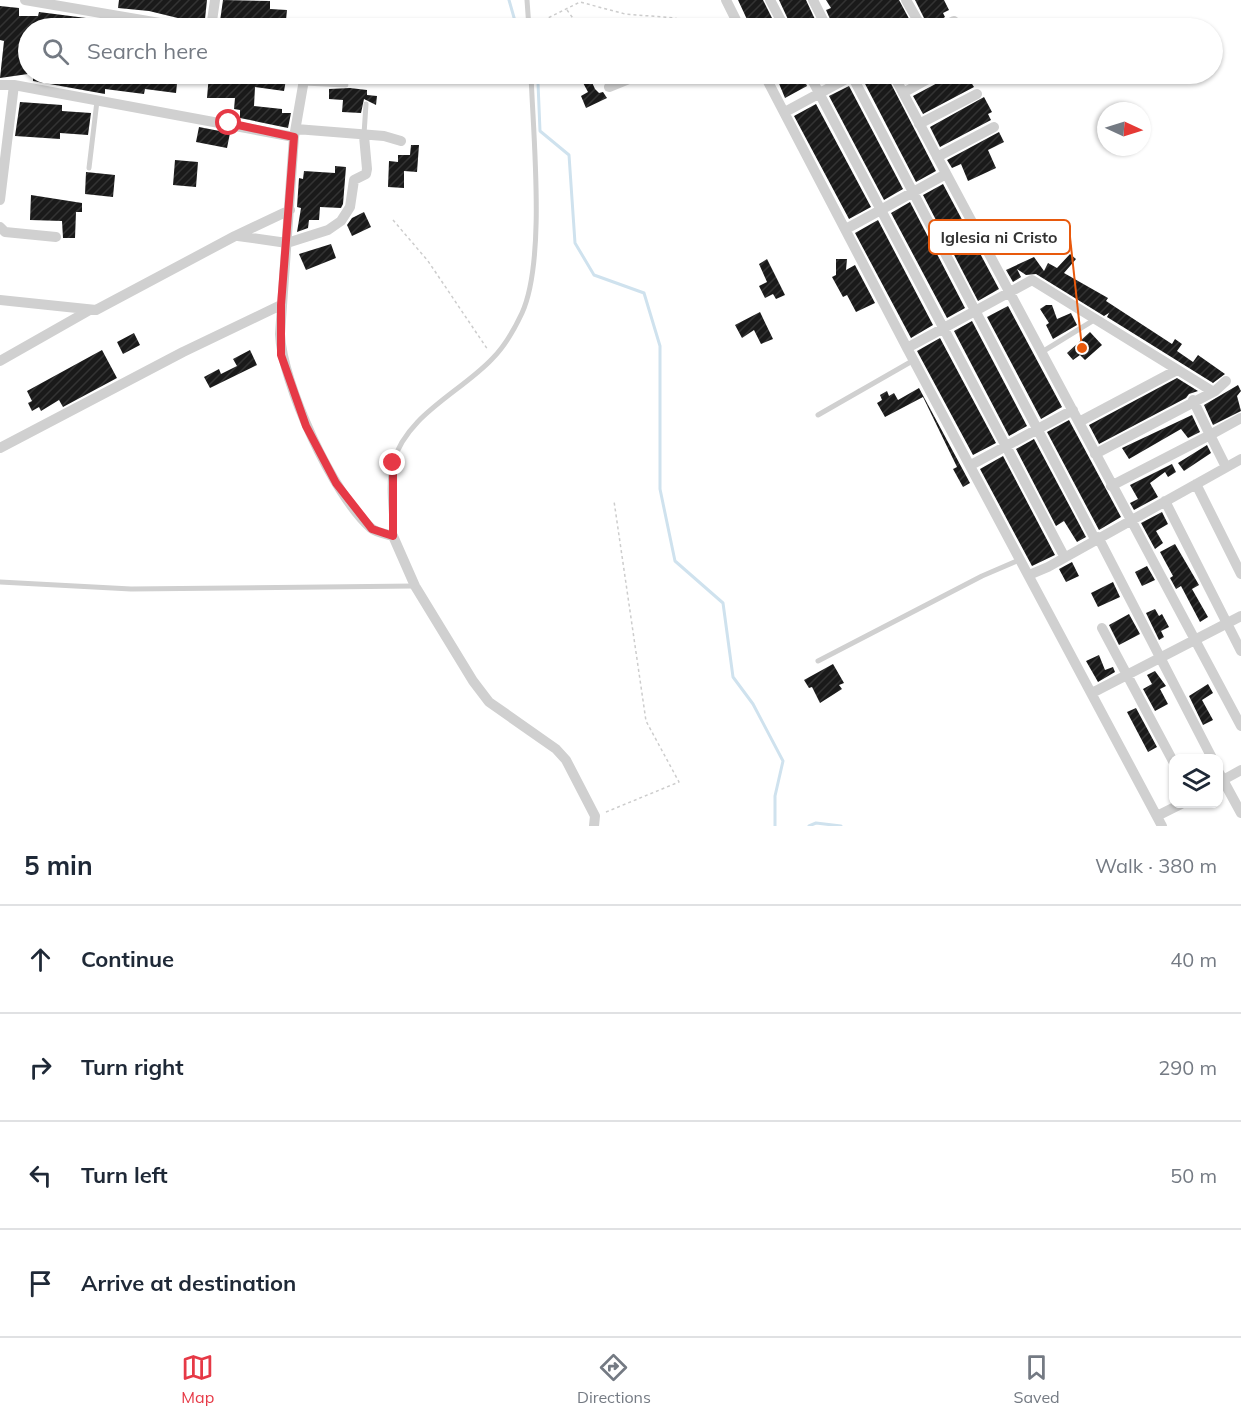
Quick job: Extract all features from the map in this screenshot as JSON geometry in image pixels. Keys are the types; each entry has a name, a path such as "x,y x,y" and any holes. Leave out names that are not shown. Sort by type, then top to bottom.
{"street":[{"path":"25,0 130,18"},
{"path":"212,18 215,0"},
{"path":"726,0 734,18"},
{"path":"770,0 780,18"},
{"path":"813,0 822,18"},
{"path":"906,0 916,18"},
{"path":"303,84 295,133 281,305 281,355 306,426 336,483 354,508 372,529 393,536 415,586 473,681 489,702 556,749 566,760 595,821"},
{"path":"609,87 616,84"},
{"path":"770,84 907,348 1160,821 1176,808"},
{"path":"815,84 942,330 1064,556"},
{"path":"785,112 834,84"},
{"path":"857,84 1209,754"},
{"path":"898,84 1241,726"},
{"path":"903,93 919,84"},
{"path":"0,85 14,85 295,133 384,136 401,141"},
{"path":"0,200 14,85"},
{"path":"919,124 977,93"},
{"path":"937,157 994,128"},
{"path":"235,236 287,243 328,230 341,221 350,207 354,180 366,174 364,136"},
{"path":"846,229 946,174"},
{"path":"0,300 88,311 96,310 235,236 290,210"},
{"path":"0,227 5,232 56,237"},
{"path":"907,348 1032,280 1212,391"},
{"path":"0,448 281,305"},
{"path":"0,361 88,311"},
{"path":"1079,422 1177,370"},
{"path":"1095,454 1212,391 1226,381"},
{"path":"1193,400 1226,467"},
{"path":"971,465 1073,410"},
{"path":"1111,486 1241,418"},
{"path":"1029,575 1241,459"},
{"path":"1196,484 1241,574"},
{"path":"1165,501 1241,651"},
{"path":"1092,693 1241,616"},
{"path":"1101,628 1169,756"},
{"path":"1223,777 1241,770"},
{"path":"1223,783 1241,813"}],"lane":[{"path":"527,0 528,18"},
{"path":"340,84 346,85"},
{"path":"393,536 393,463 401,445 442,399 494,358 522,314 533,277 535,197 531,84"},
{"path":"88,168 97,101"},
{"path":"364,136 366,104"},
{"path":"1042,353 1094,320"},
{"path":"818,415 914,360"},
{"path":"818,661 982,576 1021,559"},
{"path":"0,582 131,589 415,586"}],"path":[{"path":"548,18 580,2 625,15 675,18"},
{"path":"566,9 573,18"},
{"path":"393,220 428,261 494,358"},
{"path":"595,821 679,782 646,721 614,501"}],"building":[{"path":"119,0 207,0 205,18 178,18 149,11 118,8"},
{"path":"223,0 270,1 270,9 287,10 286,18 220,18"},
{"path":"738,0 763,0 772,18 746,18"},
{"path":"779,0 806,0 814,18 787,18"},
{"path":"826,0 899,0 909,18 830,18 826,10 831,8"},
{"path":"915,0 944,0 949,10 943,13 945,17 924,18"},
{"path":"0,6 19,8 19,16 38,16 39,12 86,18 18,18 18,75 0,78 4,41 0,40"},
{"path":"50,84 177,84 176,93 145,89 144,94 105,89 105,94"},
{"path":"208,84 285,84 284,91 255,87 254,106 282,109 282,113 291,113 288,128 240,118 240,110 234,109 235,98 207,98"},
{"path":"584,84 593,84 599,93 603,92 607,98 586,108 581,96 588,92"},
{"path":"779,84 806,84 807,86 785,98"},
{"path":"865,84 891,84 936,171 916,182"},
{"path":"935,84 972,84 974,87 923,114 913,96"},
{"path":"849,86 903,189 884,200 829,96"},
{"path":"329,89 367,90 367,95 377,96 376,105 364,99 361,113 342,112 343,100 329,99"},
{"path":"984,97 992,112 988,114 991,120 940,147 930,127"},
{"path":"20,102 62,105 62,111 91,113 88,135 60,133 60,139 15,136"},
{"path":"816,104 871,207 849,219 794,116"},
{"path":"199,127 230,133 227,148 196,142"},
{"path":"999,132 1004,142 988,150 996,168 968,181 961,164 952,168 947,160"},
{"path":"411,145 419,145 417,172 404,171 404,188 388,187 389,161 398,162 398,155 410,155"},
{"path":"175,160 198,162 196,187 173,185"},
{"path":"335,166 346,167 341,208 320,207 319,220 309,220 308,228 297,232 301,208 297,207 299,178 303,179 304,171 335,173"},
{"path":"86,172 115,175 113,197 85,194"},
{"path":"943,184 999,289 978,301 923,195"},
{"path":"31,195 82,203 82,212 76,212 75,238 63,238 62,221 30,220"},
{"path":"910,202 965,308 947,318 891,213"},
{"path":"364,212 371,227 352,236 347,225 352,218"},
{"path":"878,220 933,325 911,338 855,233"},
{"path":"331,244 336,258 306,270 299,254"},
{"path":"1070,254 1076,259 1064,273 1108,298 1106,301 1172,344 1175,339 1182,344 1177,351 1193,362 1198,355 1225,374 1213,383 1107,317 1109,313 1104,316 1036,274 1026,275 1017,269 1021,277 1013,282 1006,270 1034,257 1044,271 1048,263 1057,268"},
{"path":"767,259 785,295 776,299 773,294 765,298 759,286 767,282 759,264"},
{"path":"836,259 847,259 846,270 855,265 875,303 856,312 847,295 843,297 832,277 836,275"},
{"path":"1046,305 1052,305 1057,319 1071,313 1077,325 1053,339 1046,325 1049,323 1040,309"},
{"path":"1008,306 1062,407 1041,419 987,317"},
{"path":"760,312 773,339 761,344 754,330 742,338 735,325"},
{"path":"972,321 1027,426 1009,436 954,331"},
{"path":"1090,332 1102,345 1085,360 1080,355 1073,360 1067,353"},
{"path":"134,333 140,345 123,354 117,342"},
{"path":"940,338 996,443 973,455 917,351"},
{"path":"102,350 117,378 63,407 59,400 41,411 39,407 32,411 28,403 32,401 27,391"},
{"path":"250,350 257,365 210,388 204,377 219,369 221,374 237,366 233,359"},
{"path":"1177,378 1198,391 1099,444 1089,425"},
{"path":"1238,385 1241,391 1237,396 1241,411 1213,425 1204,405"},
{"path":"919,388 970,483 963,487 953,469 957,467 923,397 885,417 877,403 882,400 880,395 887,391 889,396 894,393 898,400"},
{"path":"1192,415 1200,432 1188,438 1181,429 1129,459 1122,448"},
{"path":"1069,420 1121,517 1099,530 1047,432"},
{"path":"1034,439 1086,537 1077,542 1064,521 1056,526 1016,449"},
{"path":"1207,445 1211,453 1184,471 1178,463"},
{"path":"1003,456 1055,555 1032,566 980,469"},
{"path":"1172,464 1176,472 1168,477 1165,472 1150,483 1158,497 1134,510 1130,503 1138,499 1130,485"},
{"path":"1162,512 1168,524 1156,531 1163,543 1155,549 1141,523"},
{"path":"1175,544 1199,585 1192,589 1208,617 1200,622 1181,586 1176,589 1170,578 1173,576 1160,552"},
{"path":"1072,562 1079,576 1066,582 1059,569"},
{"path":"1147,566 1155,580 1142,586 1135,572"},
{"path":"1113,582 1120,597 1098,607 1091,593"},
{"path":"1155,609 1159,616 1162,614 1169,627 1161,631 1164,637 1159,640 1146,613"},
{"path":"1129,614 1140,634 1119,645 1109,625"},
{"path":"1099,655 1105,670 1113,667 1115,672 1098,682 1086,661"},
{"path":"833,664 844,683 839,685 842,689 820,703 812,687 809,688 804,680"},
{"path":"1155,671 1166,686 1160,689 1168,704 1155,711 1143,689 1152,684 1147,675"},
{"path":"1208,684 1213,693 1202,700 1213,720 1203,725 1189,696"},
{"path":"1136,708 1157,747 1148,752 1127,712"}],"waterway":[{"path":"509,0 514,18"},
{"path":"538,84 540,131 569,155 575,243 594,275 644,293 660,346 660,489 675,561 723,603 733,677 753,704 783,761 775,796 775,826"},
{"path":"809,826 816,823 841,826"}],"place":[{"name":"Iglesia ni Cristo","path":"1082,348"}],"route":[{"path":"229,123 294,137 281,305 281,355 306,426 336,483 372,529 393,536 391,488 393,463"}]}
